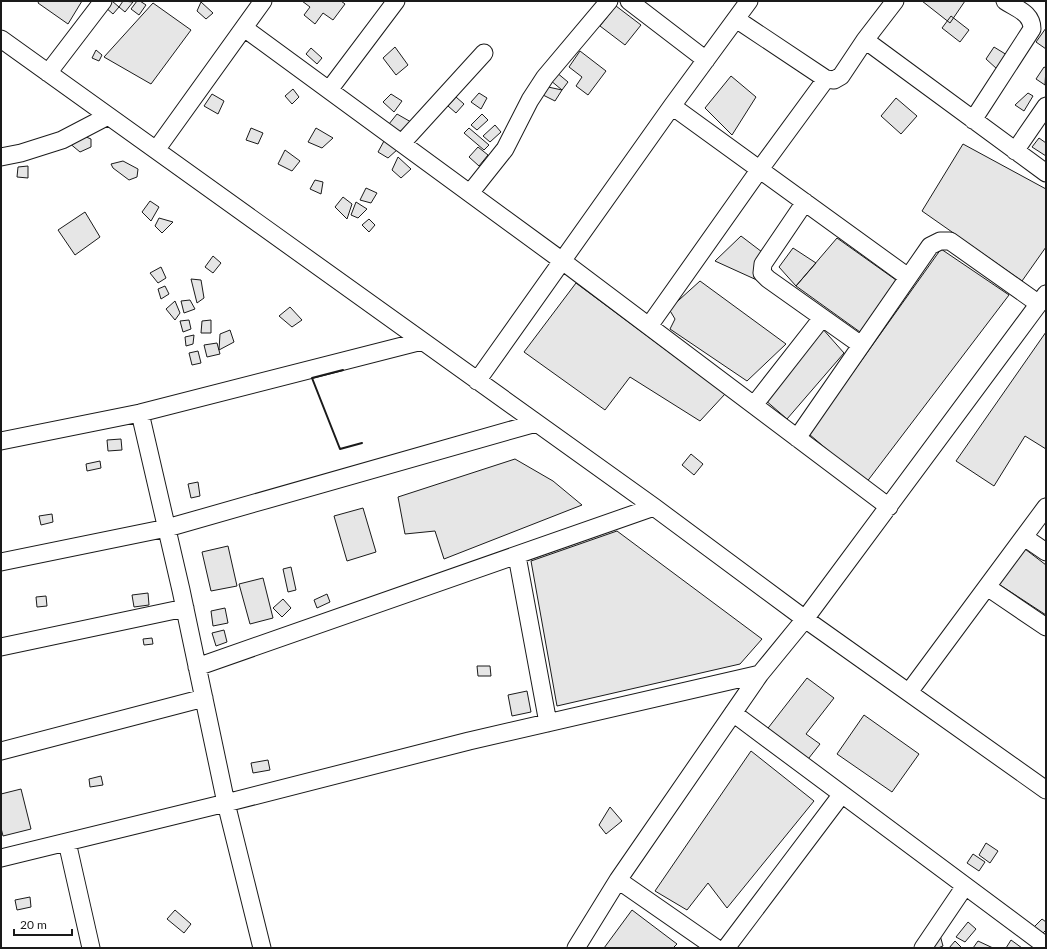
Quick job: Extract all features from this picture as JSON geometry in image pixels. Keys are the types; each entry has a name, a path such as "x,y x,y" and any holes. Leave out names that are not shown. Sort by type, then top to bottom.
{"street":[{"path":"48,73 103,1"},
{"path":"156,150 263,1"},
{"path":"329,90 396,1"},
{"path":"470,193 505,149 530,100 545,77 609,1"},
{"path":"629,1 706,60"},
{"path":"477,381 672,106 749,1"},
{"path":"736,19 826,79 834,80 842,76 865,40 895,1"},
{"path":"973,120 1032,29 1032,21 1027,15 1004,1"},
{"path":"244,28 562,260 889,507"},
{"path":"1,39 654,508 806,619 1046,790"},
{"path":"865,40 1046,173"},
{"path":"402,143 484,53"},
{"path":"648,326 826,79"},
{"path":"672,106 908,277"},
{"path":"1015,150 1046,106"},
{"path":"1,157 21,153 62,140 108,116"},
{"path":"805,202 763,264 762,273 768,279 861,345"},
{"path":"576,948 618,880 760,674 806,619 1042,299 950,241 940,241 930,246 797,438"},
{"path":"754,405 822,318"},
{"path":"1,441 140,413 422,341"},
{"path":"140,413 185,608 226,803 262,948"},
{"path":"1,562 167,528 536,423"},
{"path":"909,692 1046,507"},
{"path":"197,667 654,508"},
{"path":"1024,537 1046,552"},
{"path":"517,556 548,723"},
{"path":"987,587 1046,627"},
{"path":"1,647 185,608"},
{"path":"1,858 226,803 469,741 760,674"},
{"path":"1,750 204,698"},
{"path":"733,713 1046,946"},
{"path":"726,948 842,794"},
{"path":"67,842 91,948"},
{"path":"618,880 716,948"},
{"path":"923,948 965,886"}],"building":[{"path":"39,1 82,1 68,24 38,3"},
{"path":"109,1 112,1 119,7 113,14 105,7"},
{"path":"123,1 133,2 125,12 119,7"},
{"path":"137,1 140,1 146,5 139,15 131,9"},
{"path":"302,1 341,1 345,4 333,20 323,13 315,24 304,15 310,7"},
{"path":"922,1 965,1 950,23"},
{"path":"201,2 213,13 206,19 197,11"},
{"path":"153,3 191,30 151,84 104,57"},
{"path":"616,6 641,25 625,45 600,26"},
{"path":"951,16 969,30 960,42 942,28"},
{"path":"1046,28 1046,49 1036,42"},
{"path":"395,47 408,65 396,75 383,58"},
{"path":"994,47 1007,55 997,69 986,59"},
{"path":"311,48 322,58 317,64 306,54"},
{"path":"96,50 102,55 99,61 92,58"},
{"path":"580,51 606,71 588,95 576,86 582,77 569,67"},
{"path":"1044,67 1046,68 1045,85 1036,79"},
{"path":"556,72 568,82 562,90 550,80"},
{"path":"731,76 756,97 732,135 705,108"},
{"path":"548,87 562,90 555,101 543,95"},
{"path":"293,89 299,97 292,104 285,96"},
{"path":"479,93 487,98 481,109 471,102"},
{"path":"1028,93 1033,96 1024,111 1015,105"},
{"path":"212,94 224,101 218,114 204,106"},
{"path":"391,94 402,101 394,112 383,102"},
{"path":"456,97 464,104 456,113 448,106"},
{"path":"896,98 917,116 901,134 881,116"},
{"path":"397,114 411,122 399,134 389,124"},
{"path":"482,114 488,120 477,130 471,125"},
{"path":"495,125 501,132 490,142 483,136"},
{"path":"251,128 263,133 258,144 246,140"},
{"path":"316,128 333,138 322,148 308,142"},
{"path":"469,128 489,145 484,150 464,133"},
{"path":"79,134 91,139 91,147 80,152 68,142"},
{"path":"1039,138 1046,143 1046,156 1032,147"},
{"path":"384,141 398,149 388,158 378,152"},
{"path":"963,144 1046,189 1046,247 1022,281 922,211"},
{"path":"478,147 488,155 479,166 469,157"},
{"path":"285,150 300,161 292,171 278,164"},
{"path":"398,157 411,169 401,178 392,170"},
{"path":"123,161 138,169 137,177 129,180 113,168 111,164"},
{"path":"28,166 28,178 17,177 18,167"},
{"path":"315,180 323,182 321,194 310,189"},
{"path":"366,188 377,193 371,203 360,200"},
{"path":"343,197 352,204 347,219 335,207"},
{"path":"150,201 159,207 151,221 142,212"},
{"path":"356,202 367,209 358,218 351,215"},
{"path":"85,212 100,237 75,255 58,230"},
{"path":"159,218 173,222 162,233 155,226"},
{"path":"369,219 375,225 369,232 362,225"},
{"path":"741,236 762,252 759,281 715,261"},
{"path":"837,238 896,280 860,332 796,286"},
{"path":"793,248 816,263 796,286 779,267"},
{"path":"941,249 1009,295 866,483 809,434"},
{"path":"213,256 221,263 213,273 205,267"},
{"path":"161,267 166,278 158,283 150,273"},
{"path":"191,279 201,280 204,298 197,303"},
{"path":"700,281 786,344 747,381 670,329 675,319 669,309"},
{"path":"576,283 725,394 700,421 630,377 605,410 524,352"},
{"path":"165,286 169,294 161,299 158,289"},
{"path":"190,300 195,309 184,313 181,301"},
{"path":"175,301 180,313 175,320 166,309"},
{"path":"290,307 302,320 292,327 279,316"},
{"path":"189,320 191,329 183,332 180,321"},
{"path":"211,320 211,333 201,333 202,321"},
{"path":"821,327 844,353 787,419 764,399"},
{"path":"230,330 234,342 219,350 220,334"},
{"path":"1046,332 1046,449 1025,436 994,486 956,461"},
{"path":"194,335 193,344 186,346 185,337"},
{"path":"217,343 220,354 207,357 204,345"},
{"path":"198,351 201,363 192,365 189,353"},
{"path":"121,439 122,450 108,451 107,440"},
{"path":"691,454 703,464 694,475 682,465"},
{"path":"515,459 553,481 582,505 444,559 435,531 405,534 398,497"},
{"path":"100,461 101,468 87,471 86,464"},
{"path":"198,482 200,496 191,498 188,484"},
{"path":"363,508 376,552 347,561 334,516"},
{"path":"52,514 53,522 41,525 39,516"},
{"path":"617,531 762,639 740,664 557,706 531,561"},
{"path":"228,546 237,586 211,591 202,552"},
{"path":"1025,549 1046,565 1046,615 997,583"},
{"path":"291,567 296,590 288,592 283,569"},
{"path":"263,578 273,618 250,624 239,584"},
{"path":"148,593 149,605 134,607 132,595"},
{"path":"327,594 330,602 317,608 314,600"},
{"path":"46,596 47,606 37,607 36,597"},
{"path":"283,599 291,608 282,617 273,608"},
{"path":"225,608 228,623 213,626 211,611"},
{"path":"224,630 227,642 216,646 212,633"},
{"path":"152,638 153,644 144,645 143,639"},
{"path":"477,666 490,666 491,676 478,676"},
{"path":"807,678 834,698 806,734 820,744 805,763 765,732"},
{"path":"527,691 531,712 512,716 508,695"},
{"path":"864,715 919,754 892,792 837,754"},
{"path":"751,751 814,801 727,908 708,883 687,910 655,891"},
{"path":"268,760 270,770 253,773 251,763"},
{"path":"101,776 103,785 90,787 89,779"},
{"path":"21,789 31,829 3,836 1,828 1,794"},
{"path":"610,807 622,821 606,834 599,825"},
{"path":"986,843 998,851 990,863 979,855"},
{"path":"973,854 985,862 979,871 967,863"},
{"path":"30,897 31,907 17,910 15,900"},
{"path":"175,910 191,924 184,933 167,919"},
{"path":"632,910 677,944 673,948 604,948"},
{"path":"1042,919 1046,922 1046,930 1040,936 1033,928"},
{"path":"968,922 976,929 965,942 956,937"},
{"path":"940,935 943,946 933,948"},
{"path":"1011,940 1022,948 1006,948"},
{"path":"955,941 962,948 949,948"},
{"path":"978,941 993,948 973,948"}],"wall":[{"path":"343,370 312,378 340,449 362,443"}]}
